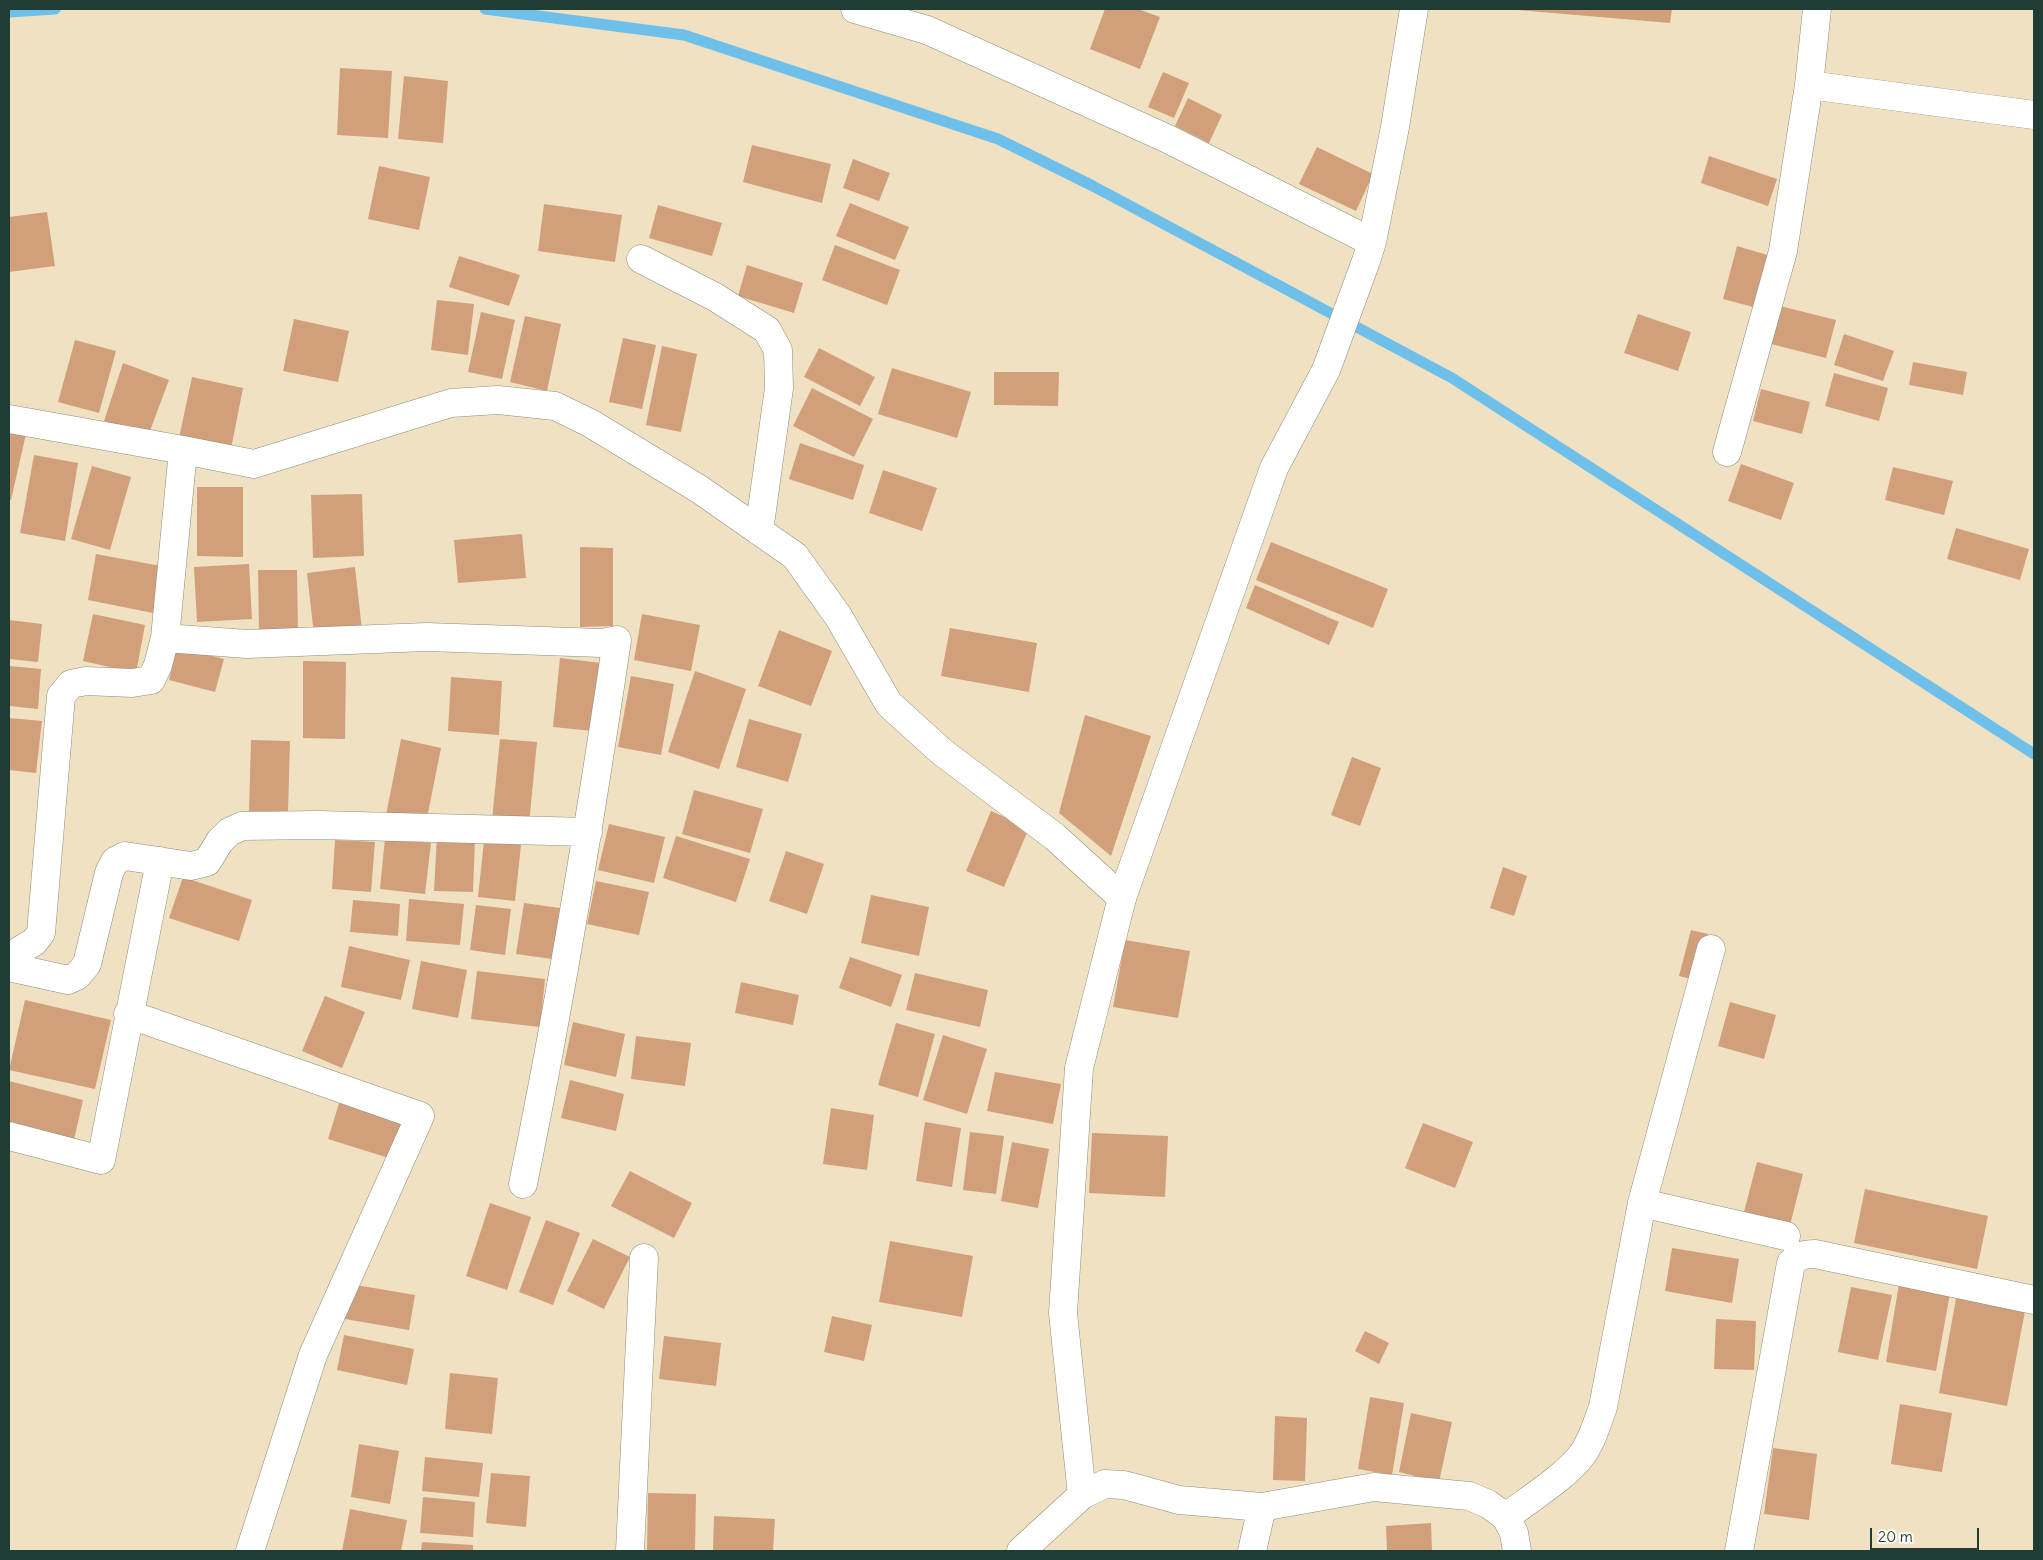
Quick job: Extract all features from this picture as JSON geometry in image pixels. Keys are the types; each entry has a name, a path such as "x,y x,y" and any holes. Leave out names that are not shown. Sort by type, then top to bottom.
{"street":[{"path":"855,9 927,30 1168,139 1370,252"},
{"path":"1082,1496 1062,1313 1079,1068 1122,898 1274,468 1326,370 1370,252 1395,127 1414,9"},
{"path":"1727,452 1783,251 1809,84 1817,9"},
{"path":"1809,84 2034,115"},
{"path":"641,259 715,297 767,330 778,350 779,388 759,531"},
{"path":"9,419 254,464 451,403 498,400 555,406 590,423 690,484 795,556 838,616 888,704 942,752 1055,837 1122,898"},
{"path":"9,957 34,942 41,933 61,696 71,684 86,681 132,683 151,680 158,665 165,638 182,450"},
{"path":"165,638 247,644 427,637 602,643 617,640 588,832 550,1051 522,1184"},
{"path":"9,967 68,980 77,976 87,964 109,873 115,861 125,856 191,866 207,862 220,841 229,832 242,826 318,825 588,832"},
{"path":"9,1136 101,1160 128,1014 160,860"},
{"path":"1506,1517 1582,1456 1594,1432 1603,1407 1642,1203 1711,949"},
{"path":"128,1014 420,1116 313,1355 250,1551"},
{"path":"1642,1203 1786,1236"},
{"path":"1739,1551 1791,1264 1797,1258 1805,1254 1815,1254 2034,1300"},
{"path":"630,1551 644,1258"},
{"path":"1021,1551 1082,1496 1105,1484 1124,1485 1179,1500 1262,1507 1374,1487 1469,1496 1488,1504 1506,1517 1514,1533 1517,1551"},
{"path":"1252,1551 1262,1507"}],"building":[{"path":"1105,9 1138,9 1160,17 1140,69 1090,49"},
{"path":"1506,9 1672,9 1670,23"},
{"path":"340,68 392,71 388,138 337,135"},
{"path":"1163,72 1189,83 1174,118 1148,107"},
{"path":"404,76 448,81 443,143 398,139"},
{"path":"1188,98 1222,115 1209,143 1175,126"},
{"path":"752,145 831,164 822,203 743,182"},
{"path":"1317,147 1373,174 1356,211 1299,184"},
{"path":"1709,156 1777,179 1768,206 1701,183"},
{"path":"853,159 890,173 879,201 843,188"},
{"path":"379,166 430,177 419,230 368,219"},
{"path":"850,203 909,227 895,260 836,236"},
{"path":"544,204 622,215 615,262 538,251"},
{"path":"658,205 722,223 712,256 649,238"},
{"path":"47,212 55,266 9,272 9,217"},
{"path":"835,245 900,270 887,305 822,280"},
{"path":"1737,246 1771,256 1757,308 1723,299"},
{"path":"459,256 520,275 509,306 449,287"},
{"path":"747,265 803,283 794,313 738,296"},
{"path":"437,300 474,304 468,355 431,350"},
{"path":"1780,306 1836,320 1826,358 1771,344"},
{"path":"481,312 515,320 502,379 468,372"},
{"path":"1638,314 1691,332 1678,371 1624,353"},
{"path":"525,316 561,324 547,391 510,382"},
{"path":"294,319 349,331 338,382 283,371"},
{"path":"1844,334 1894,351 1883,381 1834,365"},
{"path":"623,338 656,345 642,409 609,402"},
{"path":"75,340 116,351 99,413 58,402"},
{"path":"662,346 697,354 681,432 646,425"},
{"path":"819,348 875,377 860,406 804,377"},
{"path":"1913,362 1967,372 1963,395 1909,385"},
{"path":"123,363 169,380 148,436 104,421"},
{"path":"892,368 971,392 957,438 878,414"},
{"path":"994,372 1059,372 1058,406 994,405"},
{"path":"1834,373 1888,388 1879,421 1825,406"},
{"path":"192,377 243,388 231,449 179,438"},
{"path":"812,388 873,419 854,457 793,426"},
{"path":"1761,389 1810,402 1802,434 1753,421"},
{"path":"9,430 26,434 11,500 9,500"},
{"path":"800,443 864,465 853,500 789,479"},
{"path":"34,455 78,463 65,541 20,533"},
{"path":"1741,464 1794,483 1781,520 1728,501"},
{"path":"92,466 131,477 110,550 71,539"},
{"path":"1893,467 1953,481 1944,515 1885,500"},
{"path":"883,470 937,488 922,531 869,513"},
{"path":"197,487 243,487 243,557 197,556"},
{"path":"362,494 364,556 313,558 311,495"},
{"path":"1956,528 2029,549 2020,580 1947,559"},
{"path":"522,534 526,578 458,583 454,540"},
{"path":"1271,542 1388,589 1373,628 1256,580"},
{"path":"580,547 613,548 613,626 580,627"},
{"path":"96,554 161,566 153,613 88,600"},
{"path":"249,564 252,619 197,622 194,567"},
{"path":"355,567 362,630 314,635 307,573"},
{"path":"258,570 297,570 298,634 259,634"},
{"path":"1255,585 1339,622 1329,645 1246,608"},
{"path":"93,614 145,625 136,673 83,661"},
{"path":"642,614 700,625 691,671 634,660"},
{"path":"9,620 42,624 38,662 9,659"},
{"path":"950,628 1037,643 1029,692 941,676"},
{"path":"779,630 832,651 811,706 758,686"},
{"path":"177,647 224,659 215,692 169,680"},
{"path":"560,658 601,663 593,731 553,727"},
{"path":"303,661 346,662 345,739 303,738"},
{"path":"9,666 41,669 38,709 9,706"},
{"path":"695,671 746,689 719,769 668,752"},
{"path":"631,676 674,684 661,755 618,747"},
{"path":"451,677 502,681 499,735 448,731"},
{"path":"1085,715 1151,736 1111,856 1059,813"},
{"path":"9,718 42,721 36,773 9,770"},
{"path":"749,719 802,734 788,782 736,767"},
{"path":"401,739 441,748 426,823 386,815"},
{"path":"500,739 537,742 529,824 492,820"},
{"path":"251,740 290,741 288,812 249,811"},
{"path":"1352,757 1381,768 1360,826 1331,815"},
{"path":"694,790 763,809 750,853 682,834"},
{"path":"991,811 1029,828 1004,887 966,871"},
{"path":"609,824 665,837 654,883 598,870"},
{"path":"437,836 475,838 473,892 434,891"},
{"path":"676,836 750,859 736,902 663,878"},
{"path":"385,838 431,843 425,894 380,889"},
{"path":"335,840 375,842 371,892 332,889"},
{"path":"484,841 521,845 515,901 478,897"},
{"path":"786,851 824,864 807,914 769,901"},
{"path":"1503,867 1527,876 1514,916 1490,908"},
{"path":"183,877 252,900 239,941 169,918"},
{"path":"596,881 649,892 639,935 587,924"},
{"path":"871,895 929,907 919,956 861,943"},
{"path":"409,899 464,904 460,945 406,941"},
{"path":"353,900 400,904 398,936 350,932"},
{"path":"524,903 560,908 552,959 516,954"},
{"path":"476,905 511,909 505,955 470,950"},
{"path":"1691,930 1708,934 1695,980 1679,976"},
{"path":"1125,940 1190,951 1178,1018 1113,1007"},
{"path":"349,946 410,960 401,1000 341,987"},
{"path":"850,957 902,975 891,1007 839,988"},
{"path":"421,961 467,970 458,1018 412,1009"},
{"path":"477,971 545,979 540,1027 471,1019"},
{"path":"915,973 988,990 980,1027 906,1010"},
{"path":"741,982 799,995 793,1025 735,1013"},
{"path":"325,996 365,1012 342,1068 302,1051"},
{"path":"25,1000 111,1020 95,1089 9,1070"},
{"path":"1730,1002 1776,1015 1764,1059 1718,1046"},
{"path":"573,1022 625,1034 616,1077 564,1065"},
{"path":"896,1023 935,1034 918,1097 878,1085"},
{"path":"943,1035 987,1049 967,1114 923,1100"},
{"path":"636,1036 691,1043 685,1086 631,1079"},
{"path":"995,1072 1061,1084 1053,1124 987,1111"},
{"path":"570,1080 624,1094 616,1131 561,1118"},
{"path":"9,1081 83,1100 73,1144 9,1128"},
{"path":"340,1100 404,1121 392,1159 328,1139"},
{"path":"831,1108 874,1115 867,1170 823,1164"},
{"path":"925,1122 961,1128 952,1187 916,1181"},
{"path":"1423,1123 1473,1142 1455,1188 1405,1168"},
{"path":"970,1132 1004,1136 996,1194 963,1190"},
{"path":"1092,1133 1168,1136 1165,1197 1089,1193"},
{"path":"1012,1142 1049,1149 1038,1208 1001,1201"},
{"path":"1757,1162 1803,1174 1789,1229 1743,1216"},
{"path":"630,1171 692,1203 674,1238 611,1206"},
{"path":"1865,1189 1988,1216 1977,1269 1854,1243"},
{"path":"490,1203 531,1217 507,1290 466,1276"},
{"path":"546,1220 580,1233 553,1305 519,1292"},
{"path":"593,1239 630,1257 604,1309 567,1291"},
{"path":"890,1241 973,1256 962,1317 879,1302"},
{"path":"1672,1248 1739,1259 1732,1303 1665,1291"},
{"path":"1900,1278 1951,1288 1936,1371 1886,1362"},
{"path":"350,1284 415,1295 409,1330 345,1319"},
{"path":"1851,1287 1892,1295 1878,1360 1838,1352"},
{"path":"1957,1293 2026,1306 2007,1406 1939,1393"},
{"path":"832,1316 872,1325 864,1361 824,1352"},
{"path":"1716,1319 1756,1321 1754,1370 1714,1369"},
{"path":"1365,1331 1389,1343 1379,1364 1355,1351"},
{"path":"344,1335 414,1349 407,1385 337,1370"},
{"path":"664,1336 721,1343 716,1386 659,1379"},
{"path":"450,1373 498,1378 492,1434 445,1429"},
{"path":"1370,1397 1404,1403 1392,1475 1358,1469"},
{"path":"1900,1404 1952,1413 1942,1472 1891,1464"},
{"path":"1411,1413 1452,1422 1439,1482 1399,1472"},
{"path":"1275,1416 1307,1418 1305,1481 1273,1480"},
{"path":"359,1444 399,1451 390,1504 351,1497"},
{"path":"1773,1448 1817,1454 1809,1520 1764,1514"},
{"path":"425,1457 483,1463 479,1497 422,1491"},
{"path":"491,1473 530,1476 526,1527 486,1523"},
{"path":"648,1493 696,1494 695,1551 647,1551"},
{"path":"423,1497 475,1502 473,1537 420,1533"},
{"path":"350,1509 407,1520 401,1551 342,1551"},
{"path":"714,1516 775,1519 773,1551 713,1551"},
{"path":"1431,1523 1432,1551 1387,1551 1386,1526"},
{"path":"422,1542 473,1545 473,1551 421,1551"}],"waterway":[{"path":"9,12 55,9"},
{"path":"485,9 684,35 998,139 1091,185 1452,378 2034,754"}]}
